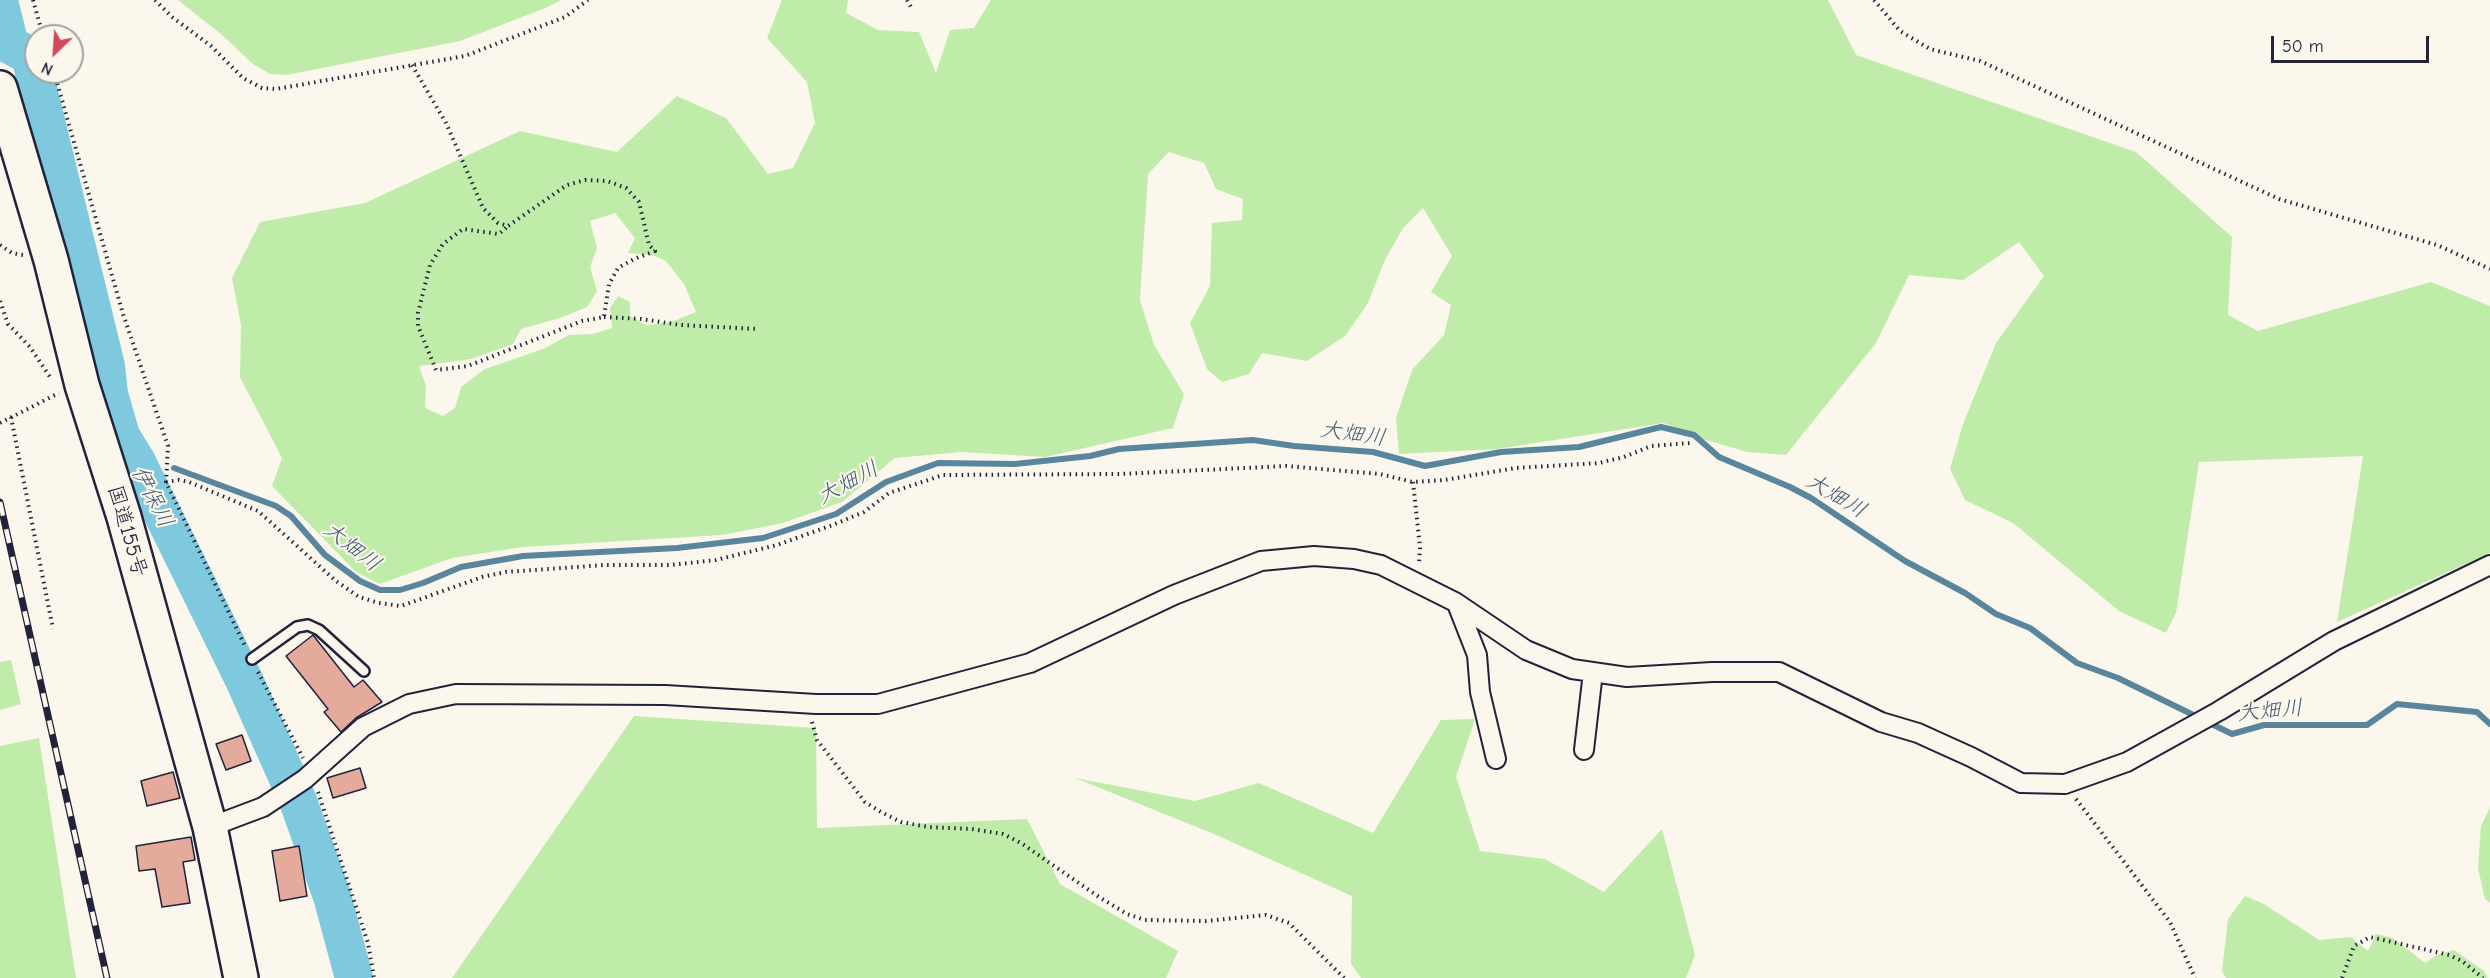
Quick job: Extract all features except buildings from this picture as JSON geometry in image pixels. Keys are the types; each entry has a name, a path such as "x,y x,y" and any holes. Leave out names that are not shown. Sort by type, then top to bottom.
{"highway":[{"name":"国道155号","path":"0,88 51,260 69,390 124,517 210,827 241,978"}],"street":[{"path":"210,827 263,807 308,776 363,727 409,704 456,694 665,695 810,704 878,704 1029,663 1174,595 1262,561 1314,556 1354,559 1382,565 1457,604 1526,650 1572,669 1627,677 1712,672 1779,672 1881,722 1918,733 1971,757 2020,783 2065,784 2127,762 2219,711 2334,641 2490,565"},
{"path":"1457,604 1477,655 1480,692 1496,759"},
{"path":"1584,750 1593,672"}],"lane":[{"path":"252,659 297,627 308,625 320,630 364,671"}],"path":[{"path":"33,0 40,24"},
{"path":"155,0 172,17 211,46 243,78 262,88 276,89 465,56 565,17 588,0"},
{"path":"907,0 910,7"},
{"path":"1874,0 1900,31 1930,49 1980,61 2279,199 2438,245 2490,269"},
{"path":"412,65 446,123 483,208 498,224 508,226"},
{"path":"57,84 123,314 168,446 166,482 308,776 368,943 374,978"},
{"path":"603,317 608,301 609,284 618,268 655,251 649,245 639,202 626,188 607,181 585,180 567,185 499,234 463,229 443,244 430,265 418,313 418,326 436,370 468,366 582,321 603,317 641,319 681,325 758,329"},
{"path":"0,252 2,247"},
{"path":"0,301 8,324 30,347 50,375 69,390 0,423"},
{"path":"11,417 54,629"},
{"path":"166,482 179,480 189,482 258,511 336,581 359,597 401,606 482,576 506,572 604,566 670,565 726,558 777,545 830,526 864,512 889,493 943,475 1120,474 1286,466 1380,474 1413,482 1444,480 1516,468 1599,463 1624,457 1651,446 1690,443"},
{"path":"1413,482 1420,548 1419,563 1413,580"},
{"path":"810,704 813,734 865,802 881,812 901,822 928,827 972,829 1003,834 1021,843 1118,908 1145,920 1206,921 1266,915 1288,922 1344,978"},
{"path":"2065,784 2170,922 2195,978"},
{"path":"2342,978 2354,946 2370,937 2449,954 2483,978"}],"green space":[{"path":"178,0 562,0 460,41 286,75 270,74 253,64 222,35"},
{"path":"782,0 848,0 846,13 878,30 919,32 936,73 950,30 974,28 991,0 1828,0 1856,55 2136,152 2232,237 2228,315 2258,331 2431,282 2490,306 2490,553 2337,622 2363,456 2199,462 2176,613 2166,633 2119,611 2013,523 1965,500 1950,469 1963,424 1996,343 2044,276 2019,242 1963,280 1909,275 1876,343 1786,455 1747,452 1700,438 1664,423 1497,449 1399,454 1396,418 1412,370 1444,335 1451,305 1431,292 1452,256 1423,208 1403,228 1384,262 1368,303 1345,336 1307,361 1262,353 1249,374 1222,382 1207,369 1190,323 1210,286 1212,223 1242,220 1243,199 1216,189 1204,163 1169,152 1148,174 1140,300 1154,345 1184,394 1173,428 1045,457 962,452 895,458 842,502 783,523 722,535 523,547 452,558 380,584 356,572 272,486 282,458 240,377 241,325 232,278 260,222 365,203 520,131 617,152 677,96 726,118 768,174 793,168 815,123 807,82 767,38","holes":["615,213 635,238 628,253 652,255 666,261 684,284 696,312 671,322 646,325 630,316 630,302 618,296 610,308 612,328 593,334 569,335 543,349 485,369 461,387 455,408 443,416 425,408 426,386 419,366 471,359 513,344 521,329 563,317 587,307 597,291 590,267 597,248 590,221"]},
{"path":"11,660 21,704 0,710 0,662"},
{"path":"634,716 816,728 817,828 1027,819 1060,884 1178,951 1166,978 452,978"},
{"path":"1475,719 1456,777 1480,851 1545,859 1604,892 1662,829 1695,955 1686,978 1361,978 1351,964 1352,896 1214,834 1075,778 1195,801 1259,783 1373,833 1441,720"},
{"path":"39,738 76,978 0,978 0,746"},
{"path":"2490,807 2490,903 2485,899 2478,868 2481,826"},
{"path":"2245,896 2264,904 2319,940 2351,937 2368,951 2376,934 2393,938 2425,963 2437,955 2454,950 2484,971 2488,978 2226,978 2222,971 2228,919"}],"waterway":[{"name":"伊保川","path":"0,5 10,45 30,56 106,366 109,394 121,436 137,462 245,682 298,801 332,896 354,978"},
{"name":"大畑川","path":"174,468 276,506 291,516 325,555 360,581 380,590 400,590 461,567 523,556 677,548 763,538 836,514 886,482 938,463 1015,464 1090,456 1119,449 1253,440 1294,446 1373,452 1425,466 1501,452 1579,447 1661,427 1694,435 1719,457 1811,498 1905,561 1965,593 1996,614 2030,628 2077,663 2118,678 2232,734 2264,725 2367,725 2397,704 2477,712 2490,724"},
{"name":"大畑川","path":"137,462 153,459"}],"railway":[{"path":"0,502 107,978"}]}
